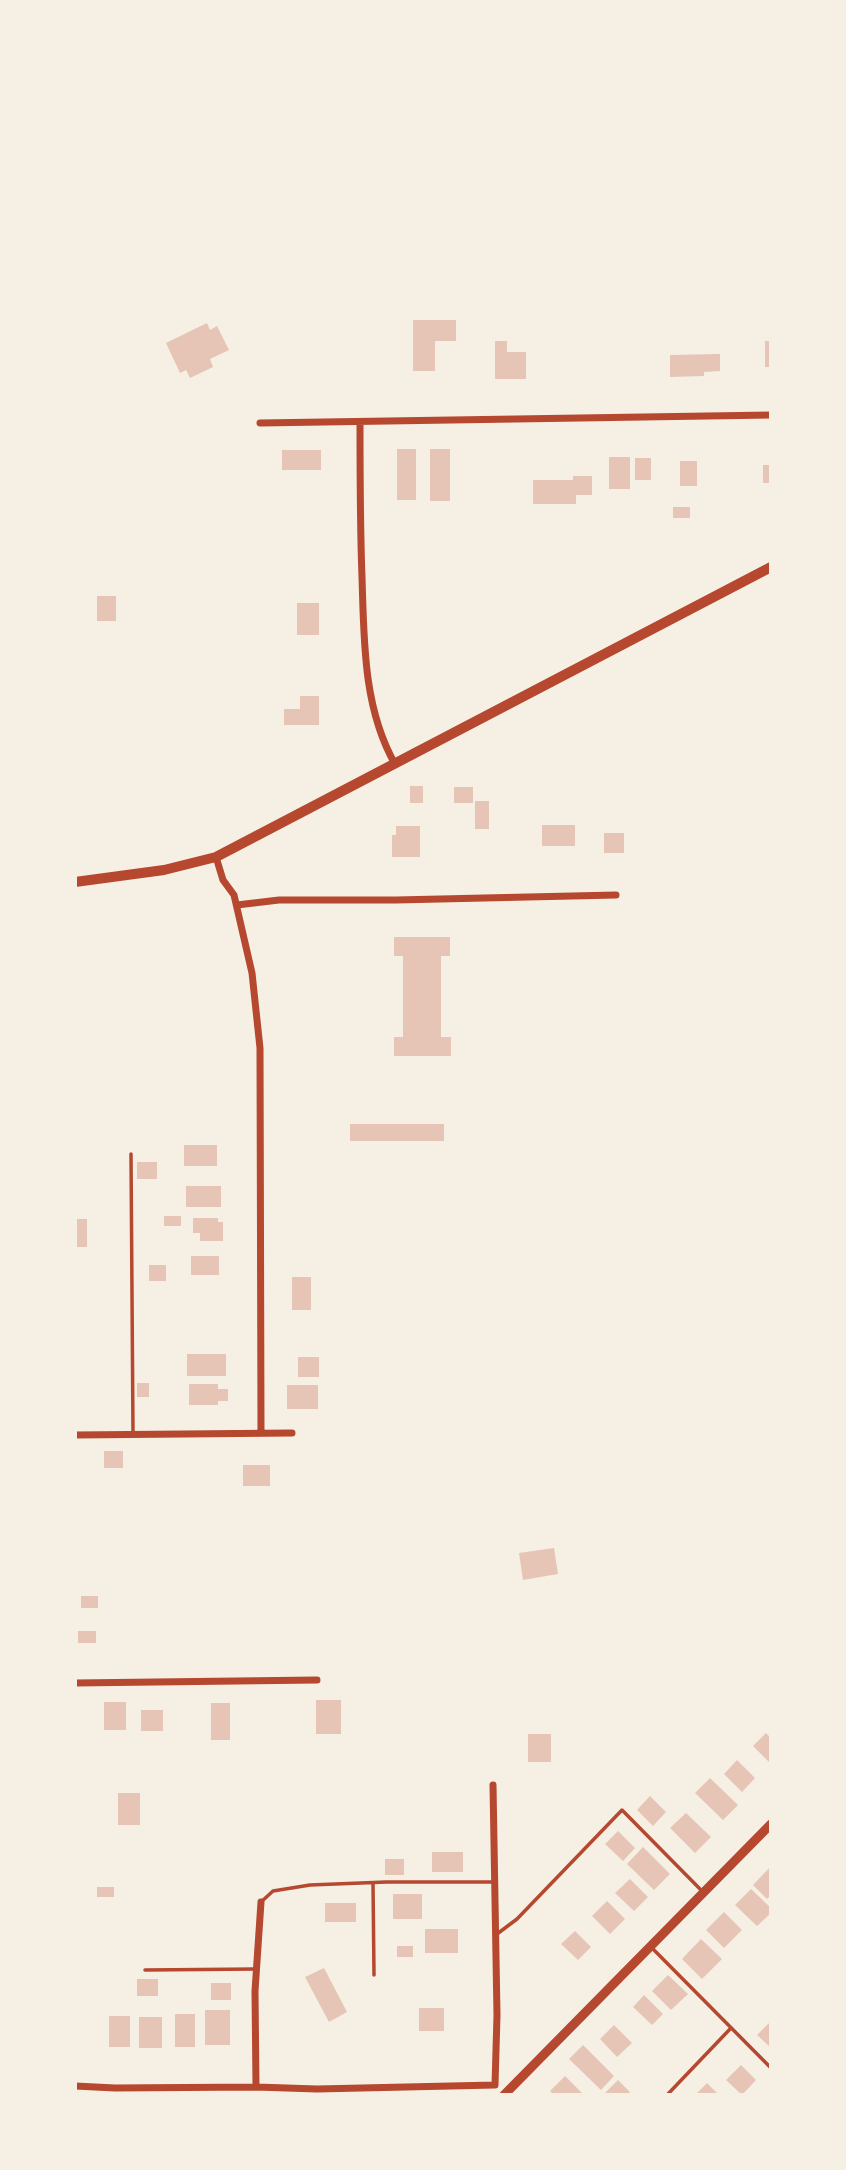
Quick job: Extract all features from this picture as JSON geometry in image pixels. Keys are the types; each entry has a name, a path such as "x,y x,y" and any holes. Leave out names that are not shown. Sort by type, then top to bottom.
{"main road":[{"path":"75,882 164,870 216,857 771,567"}],"street":[{"path":"260,423 771,415"},
{"path":"360,422 363,606 369,676 374,713 384,744 395,764"},
{"path":"216,857 223,880 234,895 253,973 260,1048 261,1433"},
{"path":"237,905 279,900 396,901 616,895"},
{"path":"75,1435 292,1433"},
{"path":"75,1683 317,1680"},
{"path":"493,1785 495,2085"},
{"path":"75,2086 116,2092 256,2087 317,2089 495,2085 505,2094 771,1824"},
{"path":"256,2087 256,1969 261,1902"}],"lane":[{"path":"131,1154 133,1435"},
{"path":"496,1935 517,1919 622,1810 704,1892"},
{"path":"261,1902 273,1891 310,1885 495,1882"},
{"path":"373,1883 374,1975"},
{"path":"651,1947 771,2068"},
{"path":"145,1970 256,1969"},
{"path":"667,2095 731,2028"}],"building":[{"path":"413,320 456,320 456,341 435,341 435,371 413,371"},
{"path":"207,323 210,330 217,326 229,350 210,359 213,367 190,378 186,370 180,373 166,343"},
{"path":"495,341 507,341 507,352 526,352 526,379 495,379"},
{"path":"765,341 771,341 771,367 765,367"},
{"path":"720,354 720,371 704,372 704,376 670,377 670,355"},
{"path":"397,449 416,449 416,500 397,500"},
{"path":"430,449 450,449 450,501 430,501"},
{"path":"282,450 321,450 321,470 282,470"},
{"path":"609,457 630,457 630,489 609,489"},
{"path":"635,458 651,458 651,480 635,480"},
{"path":"680,461 697,461 697,486 680,486"},
{"path":"763,465 771,465 771,483 763,483"},
{"path":"573,476 592,476 592,495 576,495 576,504 533,504 533,480 573,480"},
{"path":"673,507 690,507 690,518 673,518"},
{"path":"97,596 116,596 116,621 97,621"},
{"path":"297,603 319,603 319,635 297,635"},
{"path":"300,696 319,696 319,725 284,725 284,709 300,709"},
{"path":"410,786 423,786 423,803 410,803"},
{"path":"454,787 473,787 473,803 454,803"},
{"path":"475,801 489,801 489,829 475,829"},
{"path":"542,825 575,825 575,846 542,846"},
{"path":"396,826 420,826 420,857 392,857 392,835 396,835"},
{"path":"604,833 624,833 624,853 604,853"},
{"path":"394,937 450,937 450,956 441,956 441,1037 451,1037 451,1056 394,1056 394,1037 403,1037 403,956 394,956"},
{"path":"350,1124 444,1124 444,1141 350,1141"},
{"path":"184,1145 217,1145 217,1166 184,1166"},
{"path":"137,1162 157,1162 157,1179 137,1179"},
{"path":"186,1186 221,1186 221,1207 186,1207"},
{"path":"164,1216 181,1216 181,1226 164,1226"},
{"path":"193,1218 218,1218 218,1222 223,1222 223,1241 200,1241 200,1233 193,1233"},
{"path":"75,1219 87,1219 87,1247 75,1247"},
{"path":"191,1256 219,1256 219,1275 191,1275"},
{"path":"149,1265 166,1265 166,1281 149,1281"},
{"path":"292,1277 311,1277 311,1310 292,1310"},
{"path":"187,1354 226,1354 226,1376 187,1376"},
{"path":"298,1357 319,1357 319,1377 298,1377"},
{"path":"137,1383 149,1383 149,1397 137,1397"},
{"path":"189,1384 218,1384 218,1389 228,1389 228,1401 218,1401 218,1405 189,1405"},
{"path":"287,1385 318,1385 318,1409 287,1409"},
{"path":"104,1451 123,1451 123,1468 104,1468"},
{"path":"243,1465 270,1465 270,1486 243,1486"},
{"path":"554,1548 558,1574 523,1580 519,1553"},
{"path":"81,1596 98,1596 98,1608 81,1608"},
{"path":"78,1631 96,1631 96,1643 78,1643"},
{"path":"316,1700 341,1700 341,1734 316,1734"},
{"path":"104,1702 126,1702 126,1730 104,1730"},
{"path":"211,1703 230,1703 230,1740 211,1740"},
{"path":"141,1710 163,1710 163,1731 141,1731"},
{"path":"766,1733 771,1738 771,1764 753,1746"},
{"path":"528,1734 551,1734 551,1762 528,1762"},
{"path":"737,1760 755,1778 742,1792 724,1774"},
{"path":"710,1778 738,1805 723,1820 695,1793"},
{"path":"118,1793 140,1793 140,1825 118,1825"},
{"path":"650,1796 666,1812 653,1826 637,1810"},
{"path":"686,1813 711,1837 695,1853 670,1828"},
{"path":"618,1831 635,1848 623,1861 605,1844"},
{"path":"643,1847 670,1874 654,1890 627,1864"},
{"path":"432,1852 463,1852 463,1872 432,1872"},
{"path":"385,1859 404,1859 404,1875 385,1875"},
{"path":"771,1866 771,1895 767,1899 753,1885"},
{"path":"630,1879 648,1897 634,1911 615,1893"},
{"path":"97,1887 114,1887 114,1897 97,1897"},
{"path":"751,1889 771,1908 771,1913 757,1926 735,1905"},
{"path":"393,1894 422,1894 422,1919 393,1919"},
{"path":"607,1901 625,1919 610,1934 592,1916"},
{"path":"325,1903 356,1903 356,1922 325,1922"},
{"path":"724,1912 742,1930 724,1948 706,1930"},
{"path":"425,1929 458,1929 458,1953 425,1953"},
{"path":"575,1931 591,1947 578,1960 561,1944"},
{"path":"701,1939 722,1959 702,1979 682,1959"},
{"path":"397,1946 413,1946 413,1957 397,1957"},
{"path":"324,1968 347,2012 329,2022 305,1977"},
{"path":"668,1975 688,1994 671,2010 652,1991"},
{"path":"137,1979 158,1979 158,1996 137,1996"},
{"path":"211,1983 231,1983 231,2000 211,2000"},
{"path":"644,1995 663,2014 652,2025 633,2007"},
{"path":"419,2008 444,2008 444,2031 419,2031"},
{"path":"205,2010 230,2010 230,2045 205,2045"},
{"path":"175,2014 195,2014 195,2047 175,2047"},
{"path":"109,2016 130,2016 130,2047 109,2047"},
{"path":"139,2017 162,2017 162,2048 139,2048"},
{"path":"771,2021 771,2048 757,2035"},
{"path":"614,2025 632,2043 617,2057 600,2039"},
{"path":"583,2045 614,2076 601,2090 569,2059"},
{"path":"741,2065 756,2080 742,2095 726,2080"},
{"path":"565,2076 584,2095 554,2095 550,2091"},
{"path":"618,2080 630,2092 628,2095 603,2095"},
{"path":"707,2083 719,2095 695,2095"}]}
